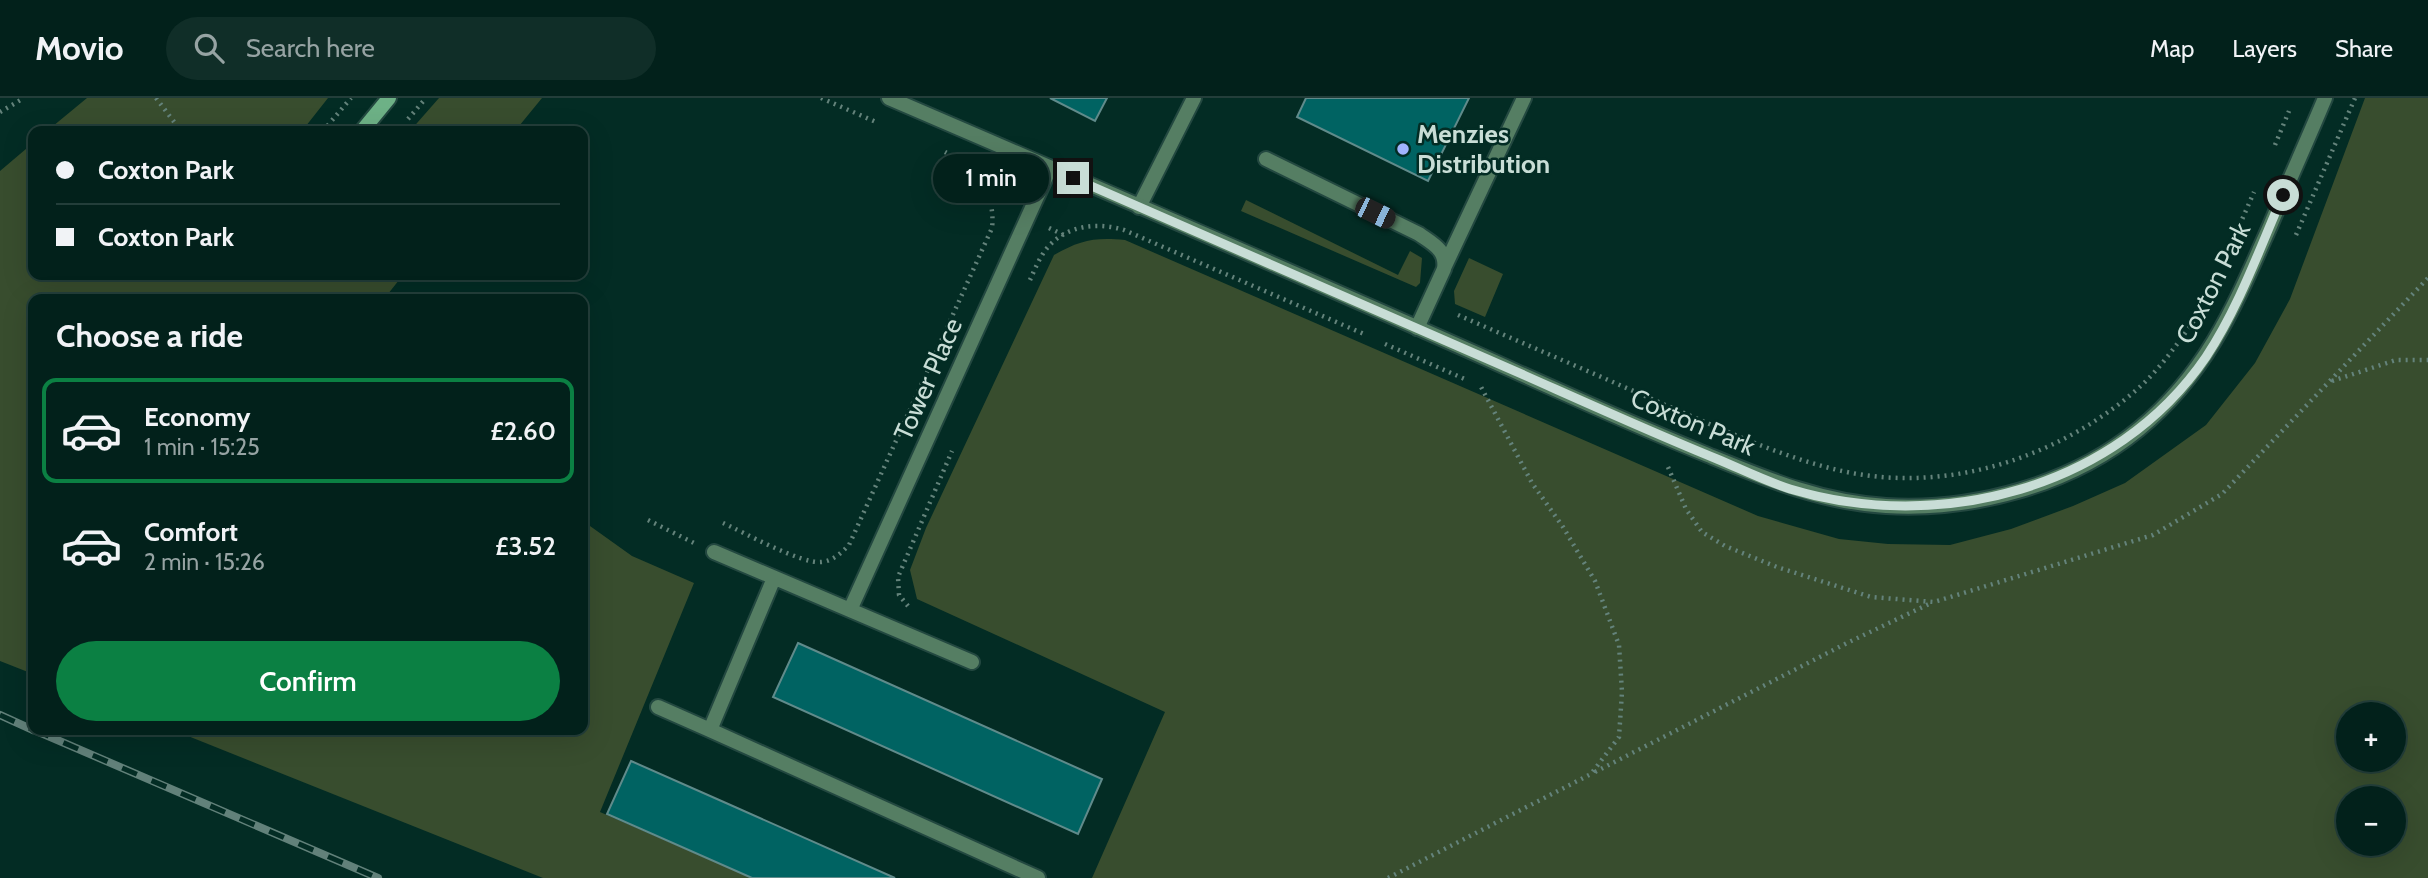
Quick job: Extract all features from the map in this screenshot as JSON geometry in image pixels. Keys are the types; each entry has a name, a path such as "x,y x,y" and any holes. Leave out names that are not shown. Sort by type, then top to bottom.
{"street":[{"path":"366,126 389,98"},
{"path":"1139,207 1194,98"},
{"path":"1417,328 1524,98"},
{"name":"Coxton Park","path":"891,99 1659,435 1789,488 1886,506 1948,505 2004,494 2051,480 2098,457 2139,429 2169,400 2204,359 2231,316 2325,98"},
{"path":"1266,159 1419,234 1440,248 1445,261 1444,269"},
{"name":"Tower Place","path":"850,610 1050,168"},
{"path":"714,552 972,662"},
{"path":"710,730 774,578"},
{"path":"658,707 1038,878"}],"path":[{"path":"0,112 24,98"},
{"path":"156,98 177,126"},
{"path":"327,126 351,98"},
{"path":"404,123 426,98"},
{"path":"821,98 883,124"},
{"path":"2273,148 2290,110"},
{"path":"723,523 817,563 829,560 849,545 992,228 990,202 984,185 973,170 942,150"},
{"path":"2231,245 2257,185"},
{"path":"1455,314 1784,455 1844,472 1894,477 1938,476 1983,470 2065,440 2103,416 2136,390 2170,354 2200,312"},
{"path":"2331,381 2396,360 2428,359"},
{"path":"1480,385 1532,483 1563,527 1595,581 1619,645 1622,692 1619,737 1591,774"},
{"path":"648,520 714,552"},
{"path":"1388,878 1847,643 1934,602"}],"green space":[{"path":"87,98 328,98 306,126 53,126"},
{"path":"439,98 542,98 519,126 414,126"},
{"path":"2365,98 2428,98 2428,878 1092,878 1165,712 917,599 910,570 926,528 1054,255 1088,241 1125,240 1758,516 1839,539 1888,544 1950,545 2011,529 2073,506 2125,483 2206,425 2255,363 2290,299"},
{"path":"28,147 28,280 399,280 388,294 28,294 28,672 0,661 0,171"},
{"path":"1246,200 1398,275 1410,251 1422,258 1420,283 1416,287 1241,211"},
{"path":"1469,258 1503,274 1485,317 1455,304 1454,291"},
{"path":"588,525 632,556 694,583 600,812 752,878 543,878 186,735 588,735"}],"building":[{"path":"1050,98 1107,98 1095,121"},
{"name":"Menzies Distribution","path":"1306,98 1469,98 1428,181 1297,117"},
{"path":"798,643 1102,779 1078,834 773,697"},
{"path":"631,761 895,878 752,878 607,814"}],"railway":[{"path":"0,715 28,728"},
{"path":"46,735 378,878"}],"place":[{"name":"Menzies Distribution","path":"1403,149"}],"route":[{"path":"1073,178 1659,435 1789,488 1886,506 1948,505 2004,494 2051,480 2098,457 2139,429 2169,400 2204,359 2231,316 2283,195"}]}
